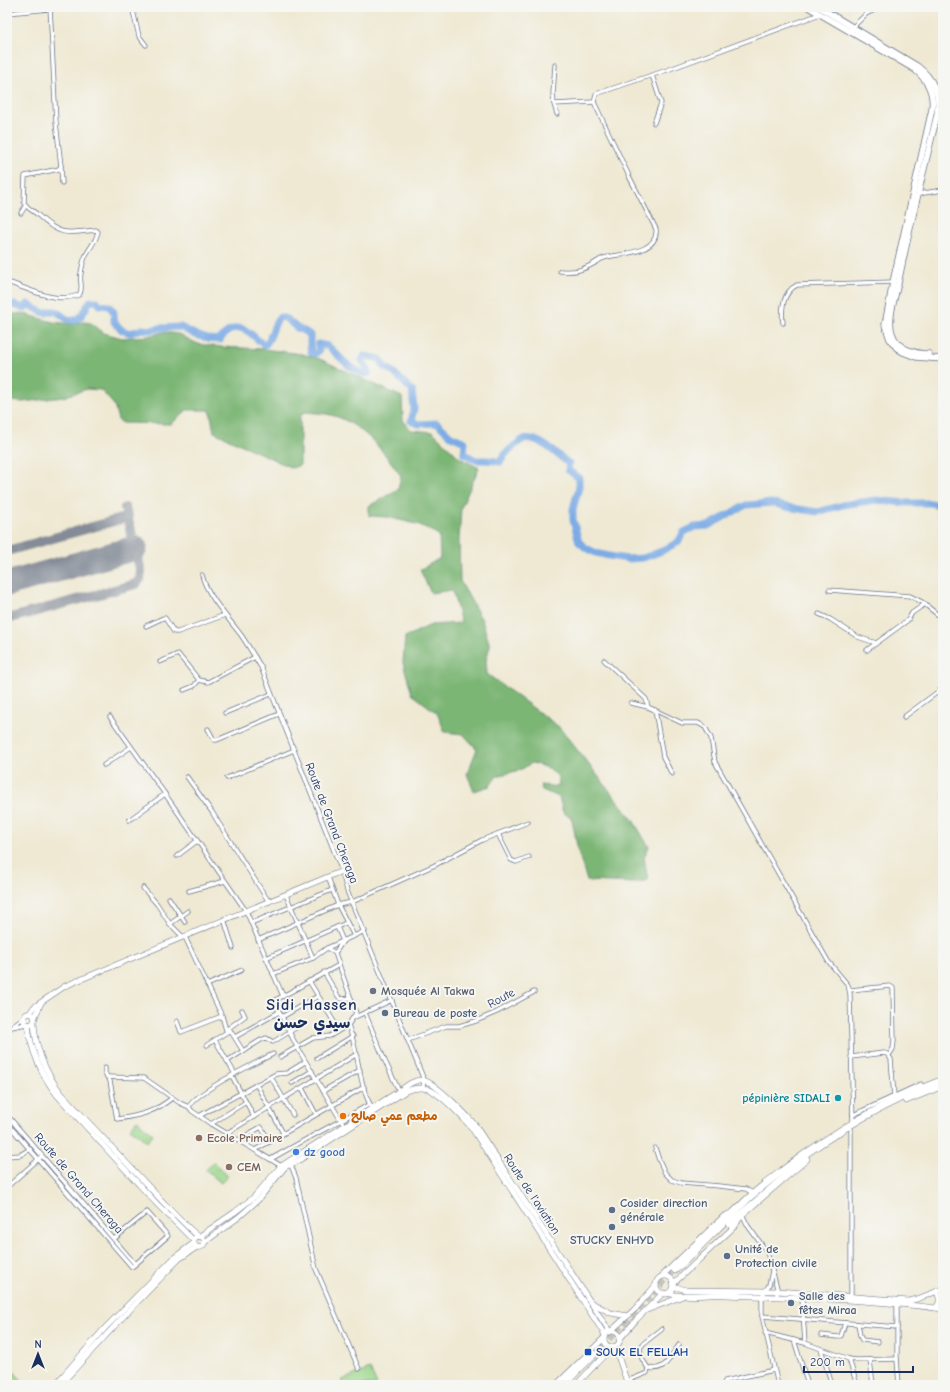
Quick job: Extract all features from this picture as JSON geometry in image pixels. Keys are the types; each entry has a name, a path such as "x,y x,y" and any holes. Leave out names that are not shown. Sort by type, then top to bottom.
{"highway":[{"path":"739,1213 754,1194 808,1152 852,1122 898,1099 943,1080"},
{"path":"678,1273 739,1213 852,1122 890,1108 943,1085"},
{"path":"563,1385 595,1355 570,1385"}],"main road":[{"path":"808,7 918,66 931,79 936,92 940,115 918,194 892,310 891,326 892,334 896,341 906,349 919,353 943,355"},
{"path":"819,7 918,72 926,81 932,97 932,109 893,282 886,320 886,330 890,339 897,348 910,356 943,359"}],"street":[{"path":"132,7 139,36 146,45"},
{"path":"851,29 866,14 881,7"},
{"path":"7,13 50,8 55,107 62,183"},
{"path":"560,271 574,272 584,269 603,258 627,254 647,247 653,242 657,235 656,229 594,102 596,94 820,14"},
{"path":"555,65 553,94 557,114"},
{"path":"652,75 661,103 654,123"},
{"path":"554,104 594,102"},
{"path":"7,282 42,295 54,297 68,298 79,295 82,291 80,276 83,262 96,242 98,232 96,230 68,233 63,232 44,222 24,203 25,176 58,169 61,166"},
{"path":"918,194 943,190"},
{"path":"21,213 26,205"},
{"path":"783,322 783,304 790,290 797,285 893,282"},
{"name":"Route de Grand Cheraga","path":"202,575 206,586 225,615 242,636 261,667 342,871 352,902 424,1080 423,1088"},
{"path":"829,590 917,598 943,619"},
{"path":"866,650 908,620 912,613 925,604"},
{"path":"819,614 830,619 858,637 876,643"},
{"path":"146,626 165,618 174,632 178,632 225,615"},
{"path":"160,662 177,653 180,654 199,680 208,682 255,657"},
{"path":"604,660 646,699 648,707"},
{"path":"184,690 194,686 199,680"},
{"path":"904,717 943,688"},
{"path":"225,713 272,694"},
{"path":"631,703 648,707 682,723 698,723 705,727 711,738 715,762 828,961 846,982 850,990 852,1122 851,1297"},
{"path":"655,710 663,757 672,774"},
{"path":"208,729 214,740 217,740 279,714"},
{"path":"110,717 246,911 282,996"},
{"path":"104,765 131,747"},
{"path":"227,778 294,750"},
{"path":"187,777 212,812 269,902"},
{"path":"129,820 165,794"},
{"path":"258,940 338,905 352,902 435,865 482,840 528,822"},
{"path":"498,834 509,858 512,861 516,862 529,857"},
{"path":"177,856 197,841"},
{"path":"7,1030 30,1013 32,1008 65,986 342,871"},
{"path":"328,876 338,905 354,936"},
{"path":"189,891 225,881"},
{"path":"143,888 157,904 170,924 184,937 222,1016 226,1030 245,1016 242,1010"},
{"path":"251,923 332,890"},
{"path":"286,895 299,922 313,958"},
{"path":"169,898 185,922"},
{"path":"170,924 188,911"},
{"path":"224,919 233,948"},
{"path":"266,958 346,923"},
{"path":"337,927 343,941"},
{"path":"273,974 313,958 327,948 364,931"},
{"path":"335,953 343,941"},
{"path":"280,1057 313,1038 330,1036 348,1025 356,1013 335,953 327,948"},
{"path":"339,965 274,1001 297,1047 344,1126"},
{"path":"207,985 242,970"},
{"path":"324,972 341,999 351,998"},
{"path":"310,981 339,1030"},
{"path":"850,990 890,986 894,988 894,1041 893,1049 889,1055"},
{"name":"Route","path":"408,1040 446,1026 458,1026 476,1021 497,1012 534,992"},
{"path":"282,1017 318,996"},
{"path":"352,1019 392,1000"},
{"path":"11,1027 32,1024 42,1002"},
{"path":"235,1037 279,1012"},
{"path":"365,1012 399,1091"},
{"path":"30,1013 35,1020 36,1036 44,1064 61,1093 164,1203 191,1230 203,1238 205,1242"},
{"path":"177,1021 180,1032 222,1016"},
{"path":"24,1017 24,1021 27,1024 40,1067 57,1095 195,1244 202,1247 205,1242 258,1200 283,1166"},
{"path":"227,1061 261,1040 266,1038 273,1042 302,1024"},
{"path":"348,1025 353,1036 364,1087 371,1106"},
{"path":"207,1045 230,1030 243,1051"},
{"path":"317,1058 353,1036"},
{"path":"215,1040 227,1061 254,1117"},
{"path":"851,1057 884,1053 889,1055 891,1058 894,1096"},
{"path":"189,1107 191,1102 195,1099 233,1075 273,1054"},
{"path":"227,1133 357,1054"},
{"path":"199,1116 256,1084 276,1074 287,1073 306,1062"},
{"path":"105,1068 105,1073 110,1080 117,1120 150,1112 162,1106 172,1098"},
{"path":"323,1091 360,1070"},
{"path":"292,1083 312,1071"},
{"path":"107,1077 144,1078 172,1098 189,1107 192,1111 211,1124 283,1166 291,1165 371,1106 417,1081 424,1080"},
{"path":"271,1077 293,1115"},
{"name":"Route de l'aviation","path":"424,1080 434,1086 460,1108 474,1125 608,1334"},
{"path":"256,1084 284,1133"},
{"path":"852,1122 894,1096 920,1084"},
{"path":"255,1150 364,1087"},
{"path":"302,1088 316,1114"},
{"path":"60,1385 122,1318 195,1244 195,1238 235,1212 254,1197 283,1166 344,1126 406,1090 417,1088 423,1088 435,1093 457,1112 471,1127 608,1334 607,1345 612,1347 620,1362 627,1383 647,1373 648,1368"},
{"path":"211,1124 246,1102"},
{"name":"Route de Grand Cheraga","path":"7,1115 135,1264"},
{"path":"7,1122 38,1160 132,1267 168,1236 147,1212 114,1240"},
{"path":"238,1140 261,1126 270,1142"},
{"path":"271,1159 299,1142 344,1126"},
{"path":"655,1148 659,1160 666,1173 672,1180 681,1183 746,1189 754,1194"},
{"path":"7,1156 22,1155 30,1150"},
{"path":"7,1187 42,1156"},
{"path":"291,1165 296,1178 316,1269 359,1369"},
{"path":"7,1179 11,1184"},
{"path":"556,1385 628,1316 656,1286 657,1281 724,1216 739,1213 767,1252 777,1294"},
{"path":"55,1385 105,1328 175,1257 195,1244"},
{"path":"772,1271 770,1282 764,1294 762,1316 778,1385"},
{"path":"576,1385 618,1342 645,1311 665,1293 671,1291 678,1273"},
{"path":"678,1273 687,1292"},
{"path":"662,1276 669,1277 672,1280 673,1285 687,1292"},
{"path":"656,1286 657,1290 673,1295 687,1292 714,1294 777,1294 909,1301 940,1290 940,1301 936,1308"},
{"path":"645,1311 687,1292"},
{"path":"777,1294 802,1298 943,1309"},
{"path":"927,1295 927,1302 930,1308"},
{"path":"802,1298 802,1319 805,1343"},
{"path":"588,1301 611,1313 628,1316"},
{"path":"897,1305 897,1359 899,1385"},
{"path":"762,1316 897,1327"},
{"path":"821,1335 840,1336 845,1323"},
{"path":"858,1324 862,1340 878,1342"},
{"path":"662,1329 640,1348 642,1359 648,1368 655,1370 664,1366 679,1345"},
{"path":"765,1333 805,1343 849,1359 897,1359"},
{"path":"608,1334 618,1335 620,1362"},
{"path":"794,1340 808,1385"},
{"path":"821,1349 832,1385"},
{"path":"849,1359 858,1385"},
{"path":"870,1360 873,1385"},
{"path":"723,1385 725,1381 774,1370"}],"green space":[{"path":"21,313 53,322 72,324 83,322 91,323 104,333 122,338 148,336 164,332 178,334 198,344 221,347 263,349 302,354 320,359 402,397 403,420 411,430 433,432 460,458 479,468 461,508 459,539 460,581 482,620 490,646 486,660 487,674 559,727 633,820 649,847 644,857 648,880 635,883 587,881 578,851 572,819 563,812 559,797 542,790 540,785 559,787 557,775 545,767 532,763 520,770 497,776 490,786 474,791 467,774 477,749 463,734 445,732 437,713 412,694 403,663 405,637 431,625 461,623 452,590 431,593 420,570 440,558 439,535 420,525 387,517 369,516 369,506 398,489 401,476 388,458 364,433 345,420 335,416 304,412 300,417 300,465 292,468 214,432 210,410 187,410 171,424 123,423 118,420 114,405 101,390 87,389 63,397 23,402 7,401 7,315"},
{"path":"137,1120 153,1134 147,1142 130,1128"},
{"path":"213,1162 228,1176 221,1183 206,1170"},
{"path":"7,1364 26,1385 7,1385"},
{"path":"370,1369 377,1385 344,1385 342,1380"}],"waterway":[{"path":"7,305 25,308 28,304 42,312 46,313 56,311 67,319 75,320 80,317 90,301 97,301 100,305 109,306 114,312 114,322 122,330 130,333 142,329 151,330 180,327 208,339 220,340 228,331 240,328 265,345 270,338 277,320 280,317 286,318 297,328 310,335 311,352 315,354 319,351 318,344 328,346 349,366 364,374 368,373 367,368 362,361 364,356 380,359 384,367 392,371 412,390 414,409 411,421 418,424 437,423 451,436 465,442 464,454 476,460 491,460 500,462 508,451 524,439 536,440 548,447 569,464 568,470 579,478 579,487 573,509 573,520 579,542 586,548 596,553 609,556 627,559 643,558 662,551 678,542 684,532 695,527 708,526 746,505 772,503 786,507 818,512 843,505 875,500 906,503 932,503 943,510"}],"taxiway":[{"path":"7,619 136,584 140,579 141,572 125,508"},
{"path":"7,551 128,517"}],"runway":[{"path":"7,584 135,548"}],"tunnel":[{"path":"594,1354 675,1270"}],"place":[{"name":"Mosquée Al Takwa","path":"373,991"},
{"name":"Bureau de poste","path":"385,1013"},
{"name":"pépinière SIDALI","path":"838,1098"},
{"name":"مطعم عمي صالح","path":"343,1116"},
{"name":"Ecole Primaire","path":"199,1138"},
{"name":"dz good","path":"296,1152"},
{"name":"CEM","path":"229,1167"},
{"name":"Cosider direction générale","path":"612,1210"},
{"name":"STUCKY ENHYD","path":"612,1227"},
{"name":"Unité de Protection civile","path":"727,1256"},
{"name":"Salle des fêtes Miraa","path":"791,1303"},
{"name":"SOUK EL FELLAH","path":"588,1352"}],"district":[{"name":"Sidi Hassen سيدي حسن","path":"312,1014"}]}
